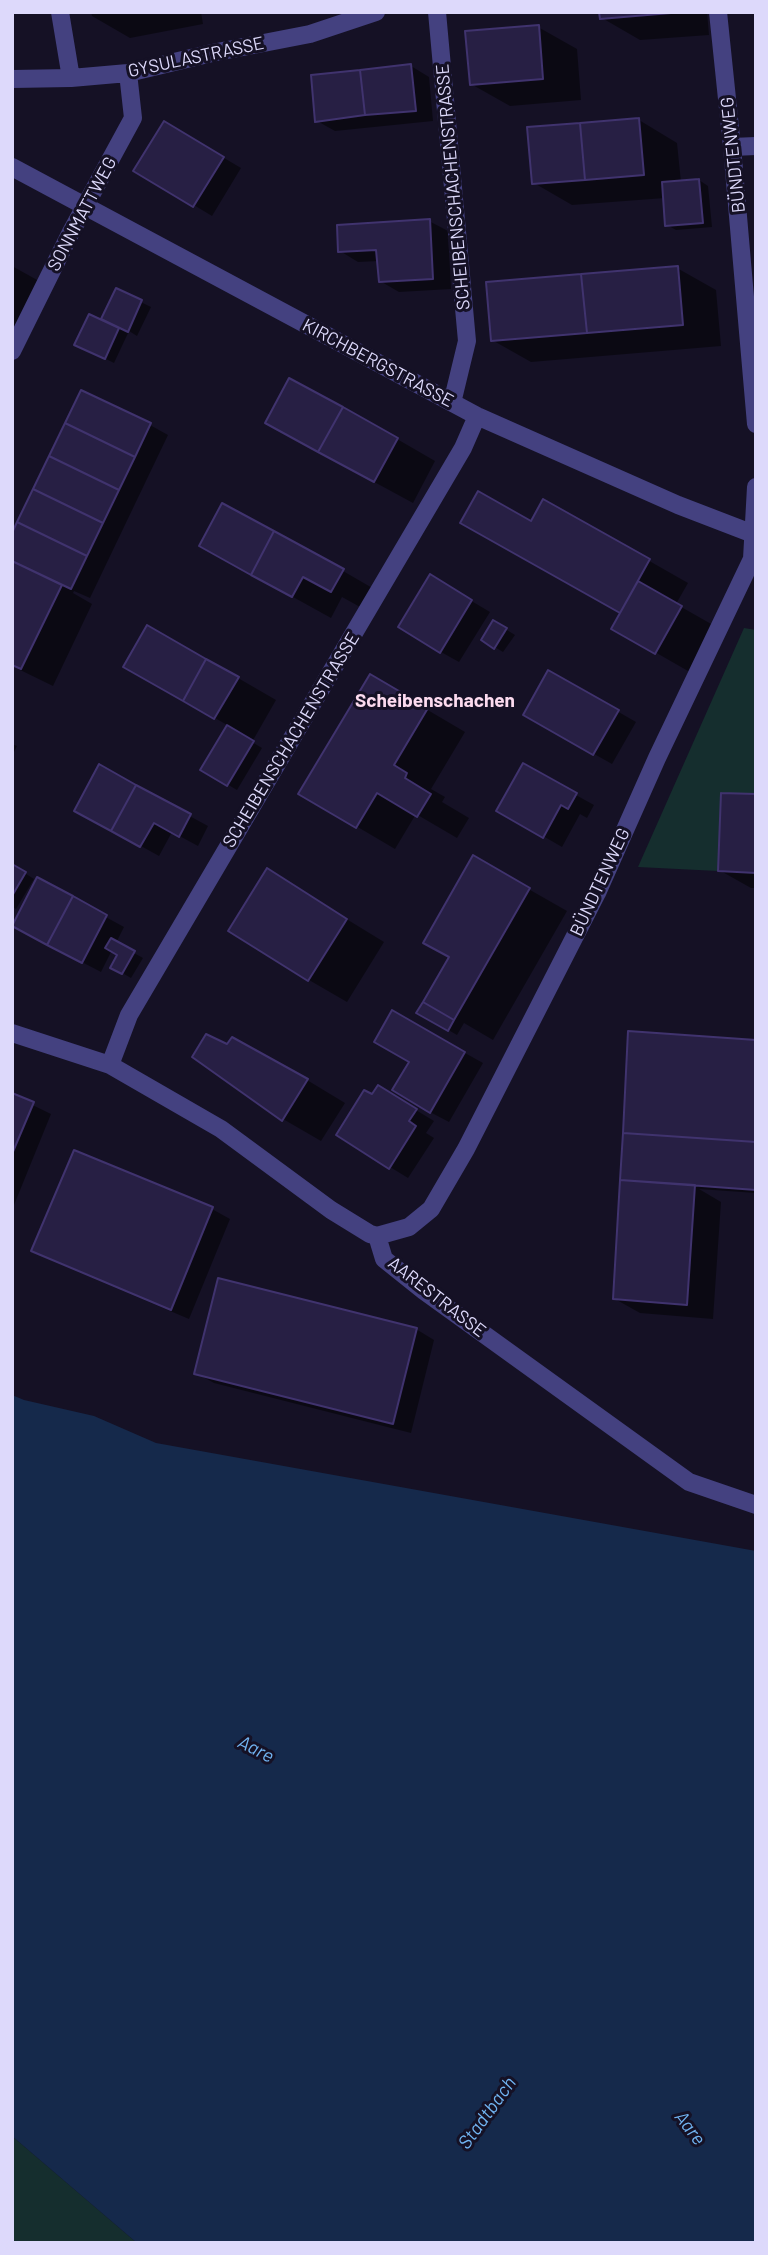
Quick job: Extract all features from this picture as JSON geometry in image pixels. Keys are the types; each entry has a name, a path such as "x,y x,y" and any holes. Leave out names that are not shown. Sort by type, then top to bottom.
{"street":[{"path":"60,12 71,78"},
{"name":"GYSULASTRASSE","path":"12,79 128,73 310,34 376,12"},
{"name":"SCHEIBENSCHACHENSTRASSE","path":"437,12 467,341 452,403"},
{"name":"BÜNDTENWEG","path":"718,12 756,424"},
{"name":"SONNMATTWEG","path":"12,351 133,118 128,73"},
{"path":"732,147 756,146"},
{"name":"KIRCHBERGSTRASSE","path":"12,167 86,204 477,416 678,505 754,535"},
{"name":"SCHEIBENSCHACHENSTRASSE","path":"110,1065 129,1015 463,448 477,416"},
{"name":"BÜNDTENWEG","path":"377,1236 410,1227 431,1209 466,1149 597,893 657,758 752,559 756,486"},
{"path":"12,1033 110,1065 221,1129 331,1210 377,1236"},
{"name":"AARESTRASSE","path":"377,1236 384,1259 424,1292 689,1482 756,1505"}],"green space":[{"path":"744,628 756,630 756,794 721,793 718,871 638,867"},
{"path":"12,2136 137,2243 12,2243"}],"water":[{"path":"12,1395 94,1416 156,1443 756,1551 756,2243 137,2243 12,2136"}],"building":[{"path":"599,12 671,12 671,13 600,19"},
{"path":"539,25 543,79 470,85 465,31"},
{"path":"411,64 416,111 365,115 360,70"},
{"path":"360,70 365,115 315,122 311,75"},
{"path":"639,118 644,175 585,180 580,123"},
{"path":"164,121 224,157 193,207 133,171"},
{"path":"580,123 585,180 532,184 527,127"},
{"path":"699,179 703,223 665,226 662,182"},
{"path":"430,219 433,279 379,282 376,250 338,252 337,225"},
{"path":"678,266 683,325 587,333 581,274"},
{"path":"581,274 587,333 491,341 486,282"},
{"path":"116,288 142,300 128,332 101,319"},
{"path":"89,314 119,328 105,359 74,345"},
{"path":"289,378 343,407 318,452 265,423"},
{"path":"81,390 151,423 135,457 65,423"},
{"path":"343,407 398,438 374,482 318,452"},
{"path":"65,423 135,457 119,490 49,456"},
{"path":"49,456 119,490 103,523 33,489"},
{"path":"33,489 103,523 87,556 17,522"},
{"path":"478,491 531,521 543,499 650,559 620,613 460,523"},
{"path":"222,503 274,531 251,575 199,546"},
{"path":"17,522 87,556 71,589 12,561 12,533"},
{"path":"274,531 344,569 331,592 303,577 292,597 251,575"},
{"path":"12,561 62,585 21,669 12,665"},
{"path":"430,574 472,600 440,653 398,627"},
{"path":"638,581 682,606 655,654 611,629"},
{"path":"493,620 507,628 494,649 481,640"},
{"path":"147,625 206,659 183,701 123,667"},
{"path":"206,659 239,677 214,719 183,701"},
{"path":"548,670 619,710 593,755 523,715"},
{"path":"370,674 428,708 394,765 407,773 405,778 431,794 417,817 377,793 356,828 298,794"},
{"path":"227,725 254,741 227,786 200,770"},
{"path":"523,763 577,793 568,809 561,805 543,838 496,811"},
{"path":"99,764 136,785 111,831 74,811"},
{"path":"136,785 191,814 179,837 154,823 140,847 111,831"},
{"path":"721,793 756,794 756,873 718,871"},
{"path":"473,855 530,888 454,1020 423,1002 449,957 423,943"},
{"path":"12,864 26,872 12,896"},
{"path":"267,868 347,919 308,981 228,931"},
{"path":"37,877 73,896 47,945 12,926"},
{"path":"73,896 107,915 82,963 47,945"},
{"path":"111,938 135,951 122,974 110,968 117,955 105,948"},
{"path":"423,1002 454,1020 448,1031 416,1013"},
{"path":"392,1010 465,1052 430,1113 392,1090 409,1062 374,1042"},
{"path":"628,1031 756,1040 756,1142 623,1133"},
{"path":"206,1034 227,1044 232,1037 308,1079 282,1121 192,1057"},
{"path":"378,1085 417,1109 409,1121 416,1126 389,1169 336,1135 364,1090 372,1094"},
{"path":"12,1093 34,1102 12,1154"},
{"path":"623,1133 756,1142 756,1190 620,1180"},
{"path":"74,1150 213,1207 171,1310 31,1251"},
{"path":"620,1180 695,1185 687,1305 613,1299"},
{"path":"218,1278 417,1328 393,1424 194,1374"}],"district":[{"name":"Scheibenschachen","path":"435,701"}],"water label":[{"name":"Aare","path":"256,1749"},
{"name":"Stadtbach","path":"487,2113"},
{"name":"Aare","path":"690,2128"}]}
